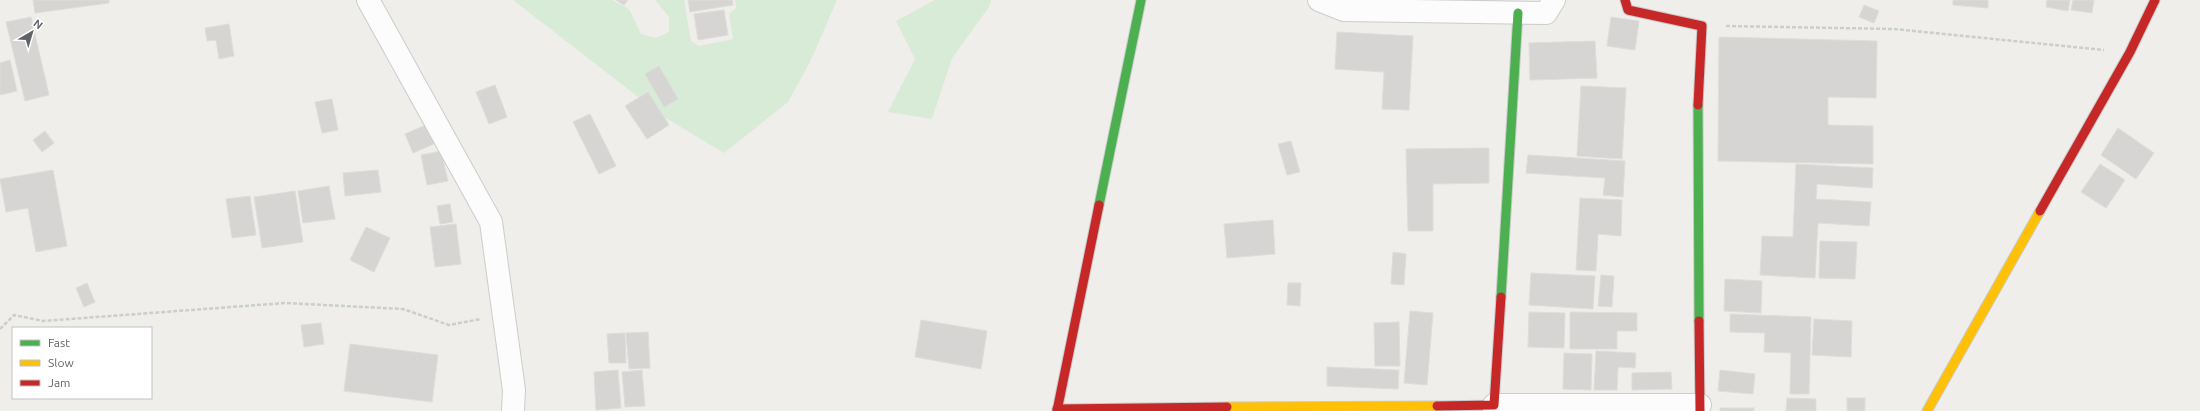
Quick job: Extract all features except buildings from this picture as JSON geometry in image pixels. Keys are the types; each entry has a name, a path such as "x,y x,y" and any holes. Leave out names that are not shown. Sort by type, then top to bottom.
{"street":[{"path":"368,0 491,222 514,390 513,411"},
{"path":"1141,0 1108,168 1057,410 1700,408 1697,135 1702,26 1628,10 1625,0"},
{"path":"1319,0 1344,10 1518,13 1546,13 1554,0"},
{"path":"1927,411 2130,52 2155,0"},
{"path":"1494,408 1518,13"}],"path":[{"path":"1702,26 1894,29 2130,52"},
{"path":"0,330 14,315 43,321 285,303 403,309 449,325 504,314"}],"green space":[{"path":"513,0 613,0 629,9 641,34 656,38 669,32 669,17 655,0 684,0 691,41 699,46 733,39 729,14 736,8 735,0 837,0 810,62 788,102 724,153 664,117"},
{"path":"935,0 991,0 989,7 952,58 932,119 888,112 915,59 896,21"}],"traffic: fast":[{"path":"1099,205 1141,0"},
{"path":"1501,297 1518,13"},
{"path":"1698,105 1699,321"}],"traffic: slow":[{"path":"1927,411 2040,211"},
{"path":"1227,407 1437,406"}],"traffic: jam":[{"path":"1625,0 1628,10 1702,26 1698,105"},
{"path":"2040,211 2130,52 2155,0"},
{"path":"1057,411 1099,205"},
{"path":"1437,406 1494,405 1501,297"},
{"path":"1699,321 1700,411"},
{"path":"1057,409 1227,407"}]}
